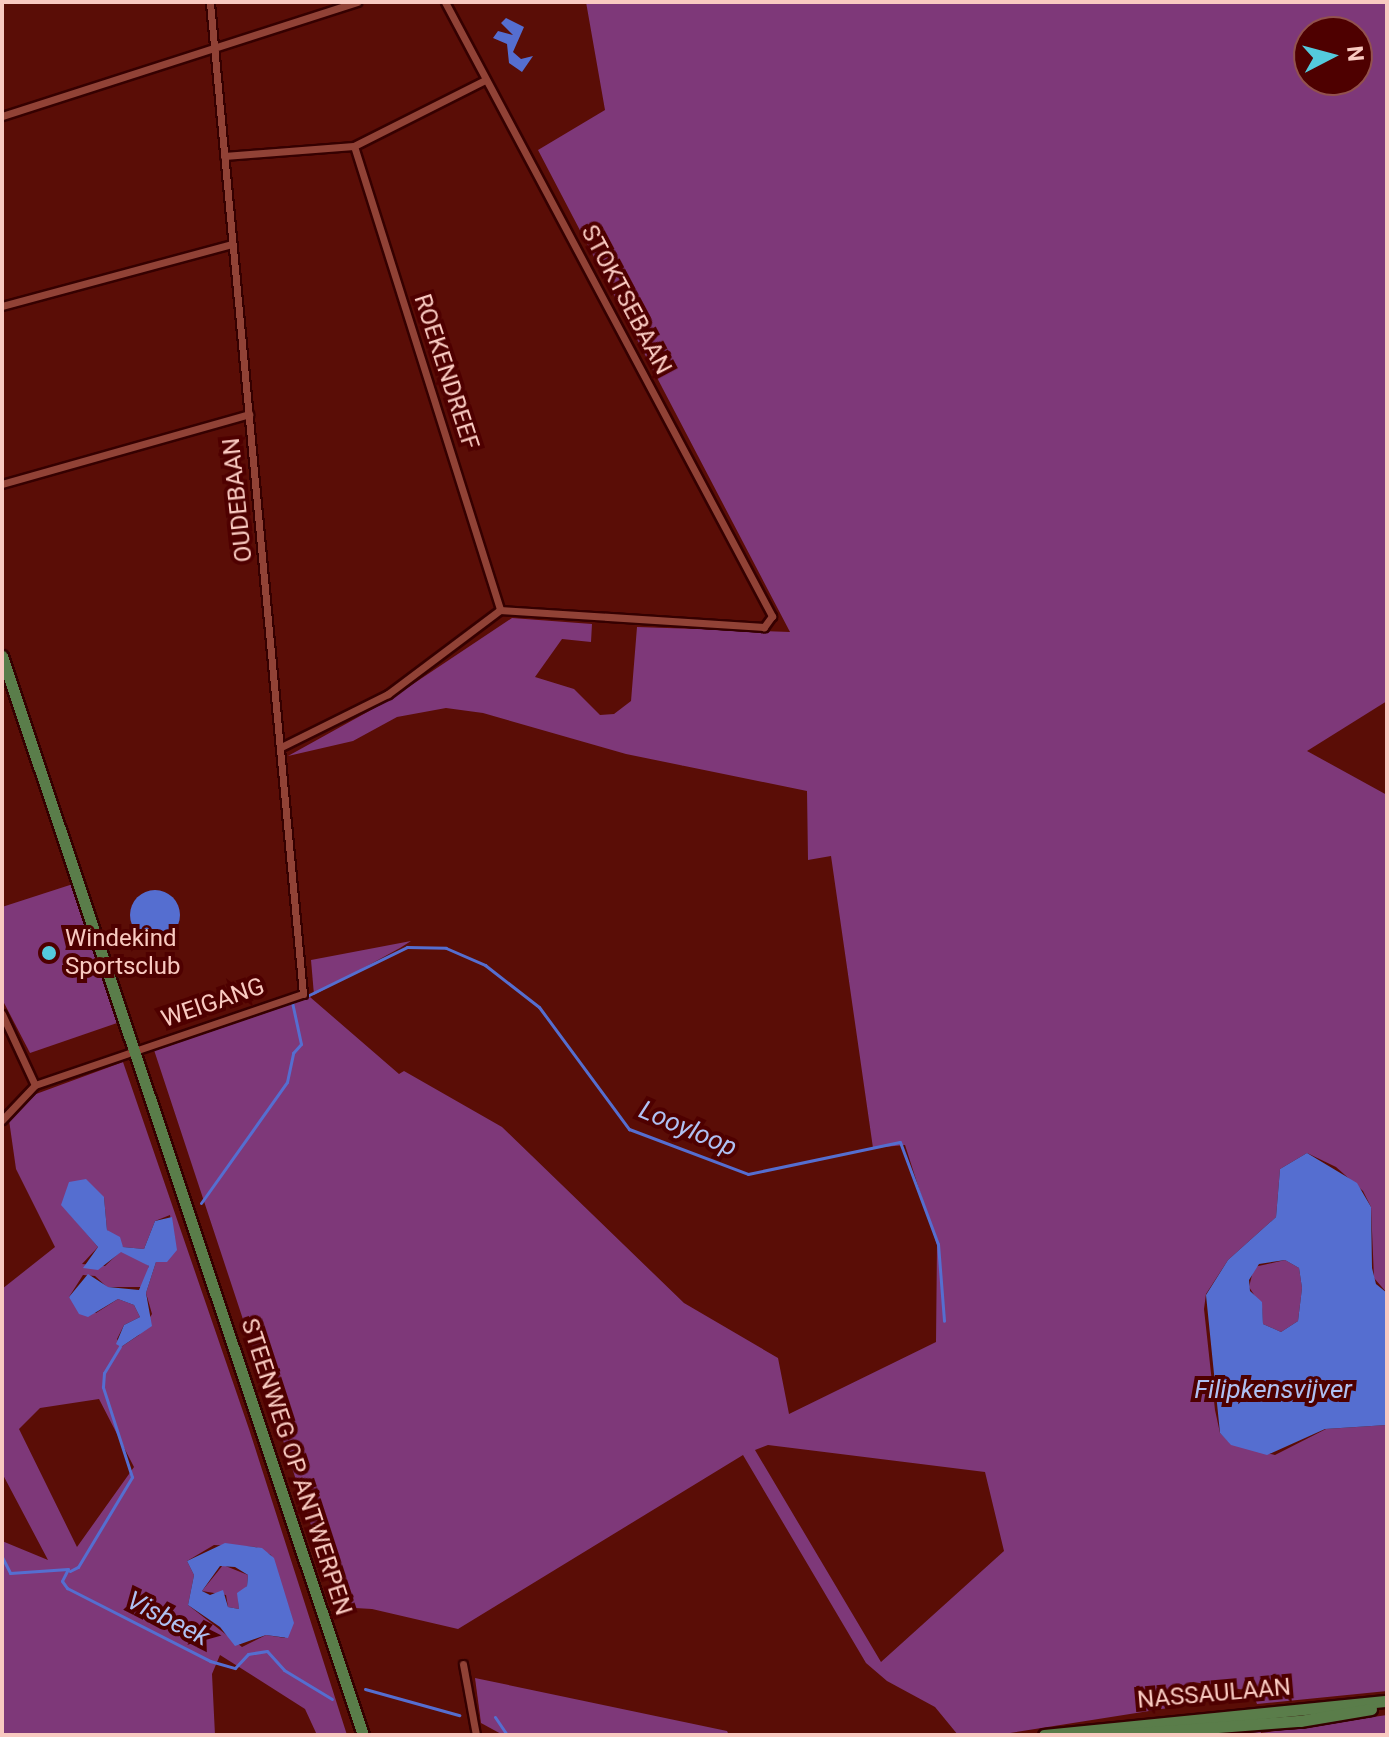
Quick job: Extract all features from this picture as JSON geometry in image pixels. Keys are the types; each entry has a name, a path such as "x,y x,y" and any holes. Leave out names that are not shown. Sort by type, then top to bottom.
{"main road":[{"name":"STEENWEG OP ANTWERPEN","path":"2,656 363,1735"},
{"name":"NASSAULAAN","path":"1044,1735 1300,1721 1387,1703"},
{"name":"NASSAULAAN","path":"1112,1735 1209,1726"}],"street":[{"name":"OUDEBAAN","path":"210,2 303,994"},
{"path":"2,116 357,2"},
{"name":"STOKTSEBAAN","path":"445,2 772,616 764,627 500,610"},
{"path":"224,156 354,146 485,80"},
{"name":"ROEKENDREEF","path":"354,146 500,610"},
{"path":"2,306 232,244"},
{"path":"2,484 249,414"},
{"path":"281,747 388,694 500,610"},
{"name":"WEIGANG","path":"35,1085 303,994"},
{"path":"2,1014 35,1085 2,1120"},
{"path":"463,1664 476,1735"}],"shaded area":[{"path":"586,2 1387,2 1387,701 1307,751 1387,795 1387,1293 1374,1278 1371,1207 1363,1191 1336,1167 1307,1153 1280,1169 1276,1217 1228,1260 1206,1294 1204,1309 1215,1410 1220,1433 1231,1444 1275,1455 1326,1429 1387,1425 1387,1691 1257,1704 1252,1691 1193,1682 1168,1708 997,1735 958,1735 935,1707 887,1681 866,1663 743,1455 458,1629 372,1609 338,1607 154,1050 310,997 399,1074 404,1071 502,1127 684,1303 778,1358 789,1414 936,1342 937,1245 905,1145 873,1148 831,856 808,860 807,791 626,754 483,713 446,708 397,717 353,741 288,756 389,700 512,618 592,624 591,642 562,639 535,677 574,689 600,715 614,714 631,701 637,627 790,632 538,150 605,110","holes":["768,1445 985,1472 1004,1551 881,1662 755,1450"]},
{"name":"Windekind Sportsclub","path":"73,884 120,1022 30,1053 2,999 2,907"},
{"path":"411,941 400,948 314,995 311,960"},
{"path":"123,1062 249,1429 347,1735 317,1735 305,1709 220,1655 212,1674 215,1735 2,1735 2,1541 48,1560 2,1473 2,1289 55,1247 16,1169 9,1120 36,1094","holes":["104,1197 107,1230 123,1247 144,1249 155,1221 170,1215 176,1250 156,1262 146,1293 152,1314 139,1335 121,1347 117,1339 124,1325 140,1317 134,1305 118,1299 96,1313 69,1297 83,1275 95,1276 107,1287 143,1287 149,1266 130,1253 121,1251 105,1266 82,1264 98,1247 62,1205","99,1399 134,1467 77,1547 19,1429 40,1408","214,1545 256,1547 271,1555 291,1615 285,1638 266,1635 242,1647 188,1605 194,1575 187,1561"]},
{"path":"1285,1260 1299,1268 1302,1288 1298,1321 1281,1332 1263,1324 1262,1307 1249,1287 1254,1267"},
{"path":"223,1565 248,1575 247,1586 238,1596 239,1609 228,1607 226,1595 202,1591"},
{"path":"475,1678 727,1731 729,1735 503,1735 481,1723"},
{"path":"1387,1715 1387,1735 1158,1735 1260,1727 1261,1733"}],"water":[{"path":"506,18 524,27 513,52 521,59 533,56 522,72 509,63 507,44 493,38 498,31 513,35 501,23"},
{"path":"155,890 172,898 180,915 172,932 155,940 138,932 130,915 138,898"},
{"name":"Filipkensvijver","path":"1307,1153 1357,1183 1371,1207 1372,1268 1376,1284 1387,1293 1387,1425 1325,1429 1267,1455 1231,1445 1220,1433 1206,1295 1228,1260 1276,1217 1280,1169","holes":["1285,1260 1299,1268 1302,1288 1298,1321 1281,1332 1263,1324 1262,1302 1250,1291 1249,1280 1259,1264"]},
{"path":"86,1179 104,1197 107,1230 120,1237 123,1247 144,1249 155,1221 172,1217 177,1250 167,1262 156,1262 146,1293 152,1326 121,1347 116,1344 124,1325 140,1317 134,1305 118,1299 88,1317 79,1314 69,1297 88,1274 108,1287 139,1290 149,1266 121,1252 98,1270 83,1268 98,1247 61,1205 69,1182"},
{"path":"225,1543 262,1548 274,1558 294,1623 288,1638 266,1635 235,1646 220,1627 188,1605 194,1575 187,1561","holes":["220,1566 235,1567 248,1575 247,1586 237,1593 239,1609 228,1607 223,1590 210,1595 202,1591"]}],"waterway":[{"name":"Looyloop","path":"309,995 407,947 446,948 485,965 539,1007 629,1129 748,1174 900,1142 938,1244 944,1321"},
{"name":"Looyloop","path":"201,1203 287,1082 293,1053 301,1044 292,1002 297,1000"},
{"name":"Looyloop","path":"70,1571 78,1567 132,1477 103,1387 104,1373 120,1346"},
{"name":"Visbeek","path":"2,1557 10,1573 68,1569 62,1581 67,1588 210,1661 235,1668 248,1654 267,1651 284,1670 332,1699"},
{"name":"Visbeek","path":"365,1689 459,1715"},
{"name":"Visbeek","path":"495,1717 507,1735"}],"place":[{"name":"Windekind Sportsclub","path":"49,953"}]}
